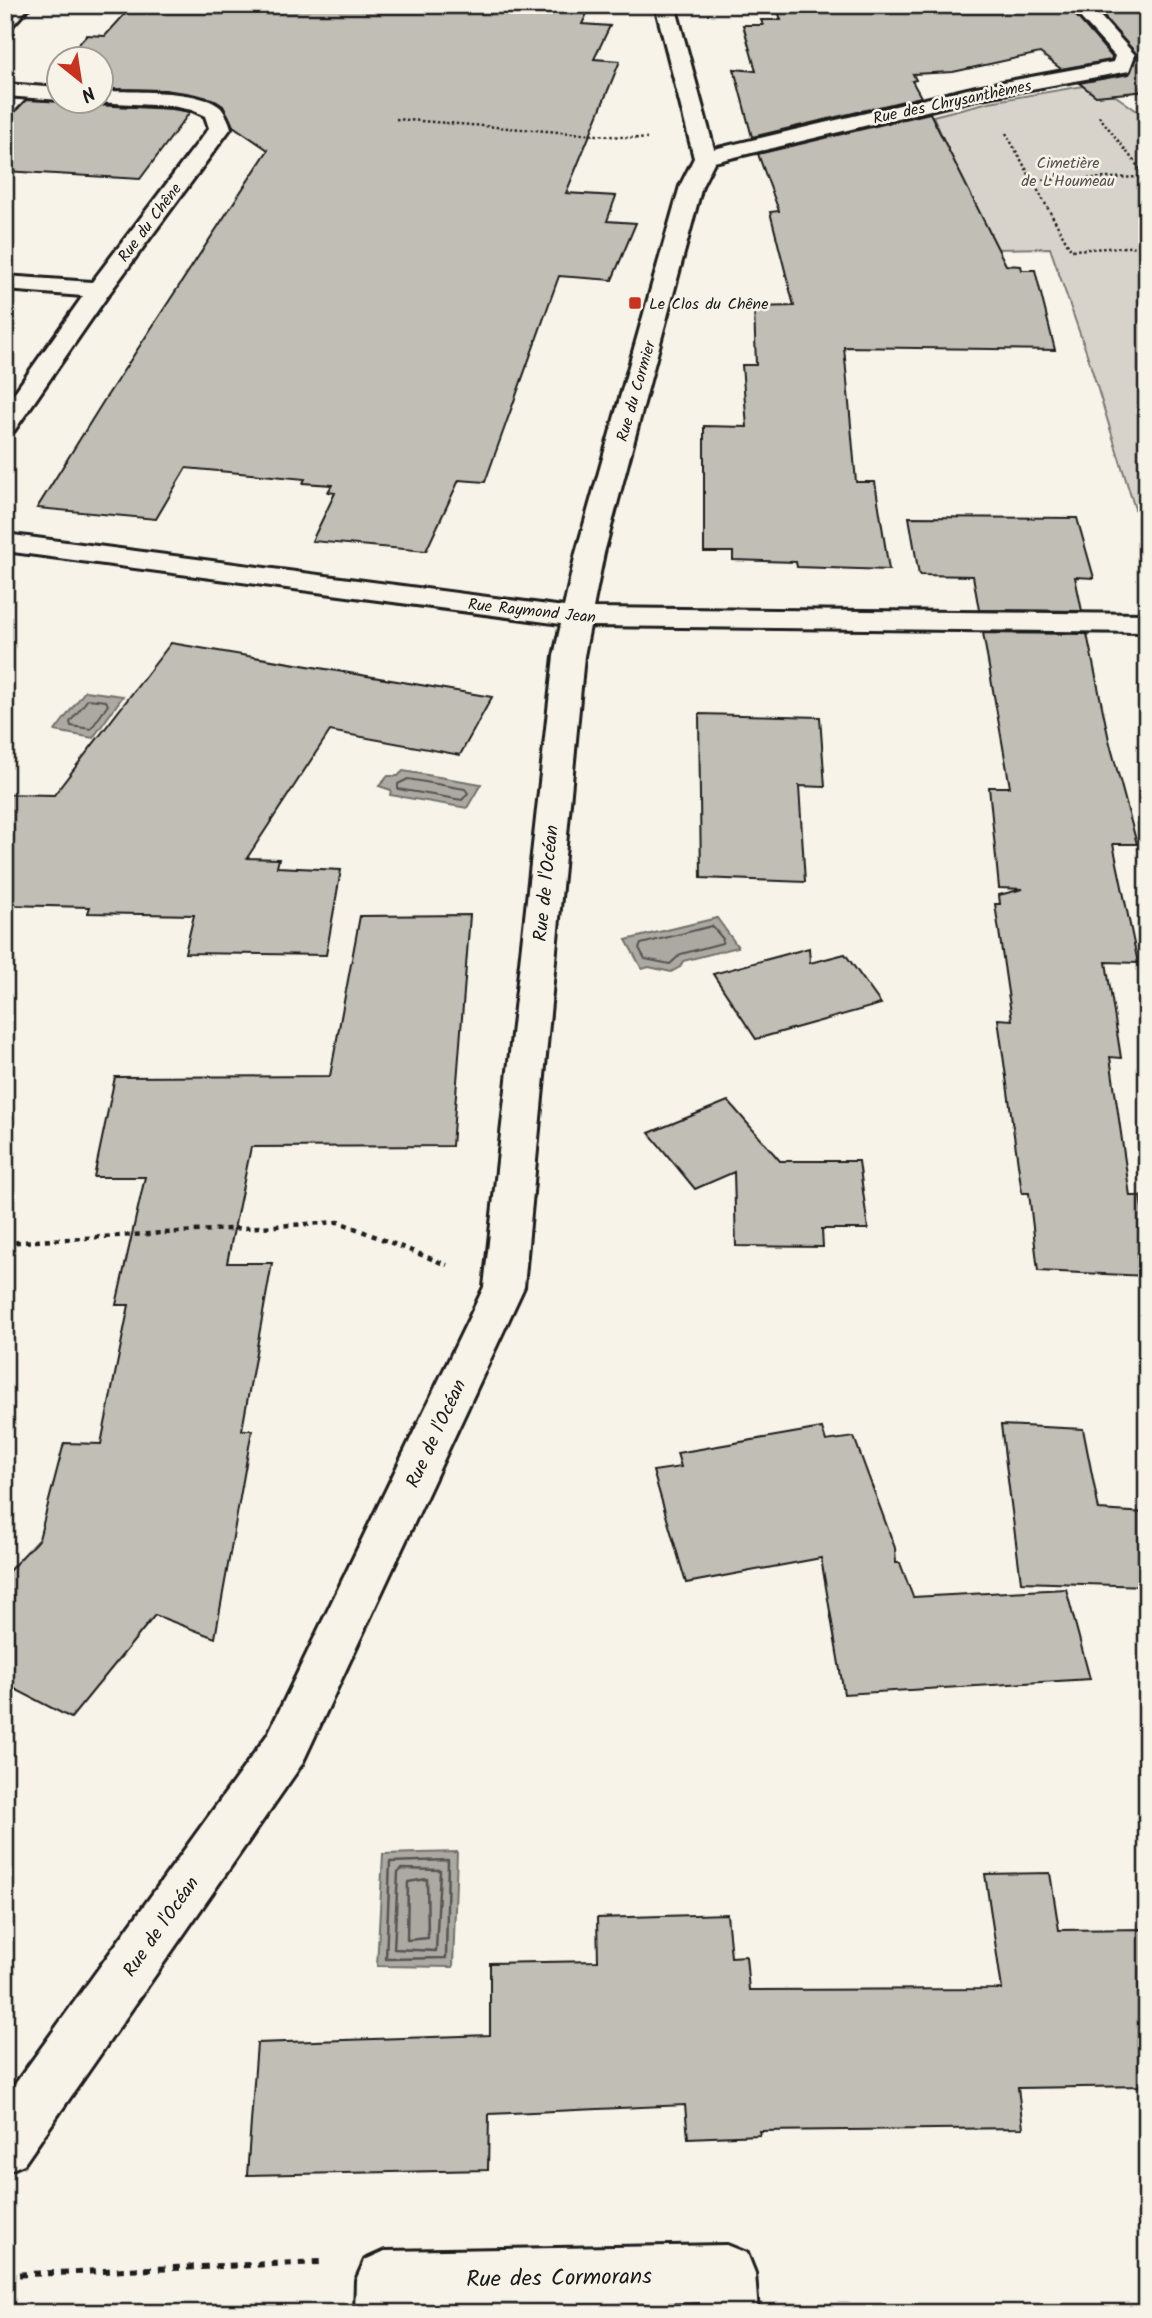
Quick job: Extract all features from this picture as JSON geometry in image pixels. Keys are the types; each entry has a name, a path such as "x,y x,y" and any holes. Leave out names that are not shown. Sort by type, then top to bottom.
{"street":[{"path":"5,22 21,5"},
{"path":"666,5 704,151"},
{"path":"1079,5 1125,55 1122,67"},
{"name":"Rue des Chrysanthèmes","path":"704,151 976,93 1122,67 1147,59"},
{"path":"5,90 46,93"},
{"name":"Rue du Chêne","path":"5,425 99,290 220,128 212,111 187,103 116,98"},
{"name":"Rue du Cormier","path":"576,617 590,553 691,186 704,151"},
{"path":"5,283 99,290"},
{"name":"Rue Raymond Jean","path":"5,542 576,617 1147,623"},
{"name":"Rue de l'Océan","path":"5,2145 285,1749 503,1287 566,678 576,617"},
{"name":"Rue des Cormorans","path":"384,2297 727,2273 729,2313"}],"path":[{"path":"1068,77 1147,177"},
{"path":"976,93 989,102 1071,250 1143,246 1147,252"},
{"path":"396,119 704,151"},
{"path":"1032,180 1147,177"},
{"path":"5,1243 339,1222 503,1287"},
{"path":"5,2275 329,2262 384,2297"}],"green space":[{"name":"Cimetière de L'Houmeau","path":"1083,86 1096,96 1113,94 1147,118 1147,548 1087,354 1050,248 993,249 933,116 989,102"}],"water":[{"path":"85,691 123,696 93,738 55,731"},
{"path":"403,771 481,784 467,808 390,795 391,790 379,786 388,776 398,776"},
{"path":"717,918 738,947 683,961 680,967 671,972 649,967 642,969 626,940"},
{"path":"457,1852 453,1967 377,1966 383,1854"}],"building":[{"path":"133,5 591,5 582,24 610,26 594,59 620,61 566,193 616,196 607,221 636,223 612,280 559,276 485,482 459,480 426,551 312,541 335,493 328,492 332,485 303,483 305,479 186,468 156,519 37,508 268,150 233,126 223,106 212,99 165,90 116,89 116,46 77,46 87,35 105,36"},
{"path":"837,5 1067,5 1112,57 1111,60 1061,69 1040,53 953,72 913,74 916,80 912,81 921,97 752,137 734,69 756,71 743,25 763,25 761,20 781,20 778,11 839,10"},
{"path":"1094,5 1147,5 1147,91 1096,96 1079,83 1129,74 1137,56"},
{"path":"26,100 46,101 46,116 116,116 116,106 190,112 140,179 5,171 5,122"},
{"path":"930,113 1006,265 1021,266 1022,270 1035,270 1055,350 844,347 856,482 875,482 889,570 797,567 796,562 733,560 733,552 704,552 704,426 747,427 742,365 756,365 754,307 794,306 770,212 779,211 758,154"},
{"path":"909,517 1077,518 1094,578 1075,577 1082,611 979,610 973,576 919,575"},
{"path":"983,633 1087,634 1109,740 1137,844 1113,844 1138,963 1106,962 1121,1058 1110,1057 1130,1196 1140,1196 1147,1237 1147,1276 1038,1271 1029,1193 1022,1193 998,1019 1012,1020 995,904 1000,904 999,895 1023,889 999,888 989,787 1010,787"},
{"path":"171,643 492,697 460,755 330,731 247,858 279,859 277,867 341,870 326,955 185,953 194,915 88,913 90,907 5,905 5,794 54,795"},
{"path":"699,714 820,717 825,787 799,786 805,882 701,878"},
{"path":"470,915 452,1146 251,1147 227,1263 272,1263 242,1430 252,1430 215,1638 155,1615 71,1718 5,1684 5,1575 39,1539 64,1443 101,1444 129,1305 116,1305 145,1177 94,1177 115,1077 330,1076 360,916"},
{"path":"809,948 810,963 845,954 881,1004 756,1039 713,974"},
{"path":"728,1101 780,1161 859,1161 868,1229 822,1229 823,1247 736,1246 734,1172 695,1189 649,1133"},
{"path":"1001,1425 1083,1429 1099,1510 1147,1513 1147,1586 1021,1582"},
{"path":"822,1428 826,1441 854,1437 895,1548 896,1563 900,1563 913,1597 1066,1589 1090,1679 844,1694 821,1558 686,1583 653,1471 681,1467 677,1453"},
{"path":"1050,1873 1059,1930 1147,1929 1147,2086 1018,2088 1023,2128 759,2131 760,2135 688,2138 685,2105 489,2114 488,2170 247,2175 257,2043 490,2035 490,1963 598,1961 597,1918 727,1914 731,1957 746,1956 749,1990 1002,1989 985,1874"}],"place":[{"name":"Le Clos du Chêne","path":"635,303"}]}
